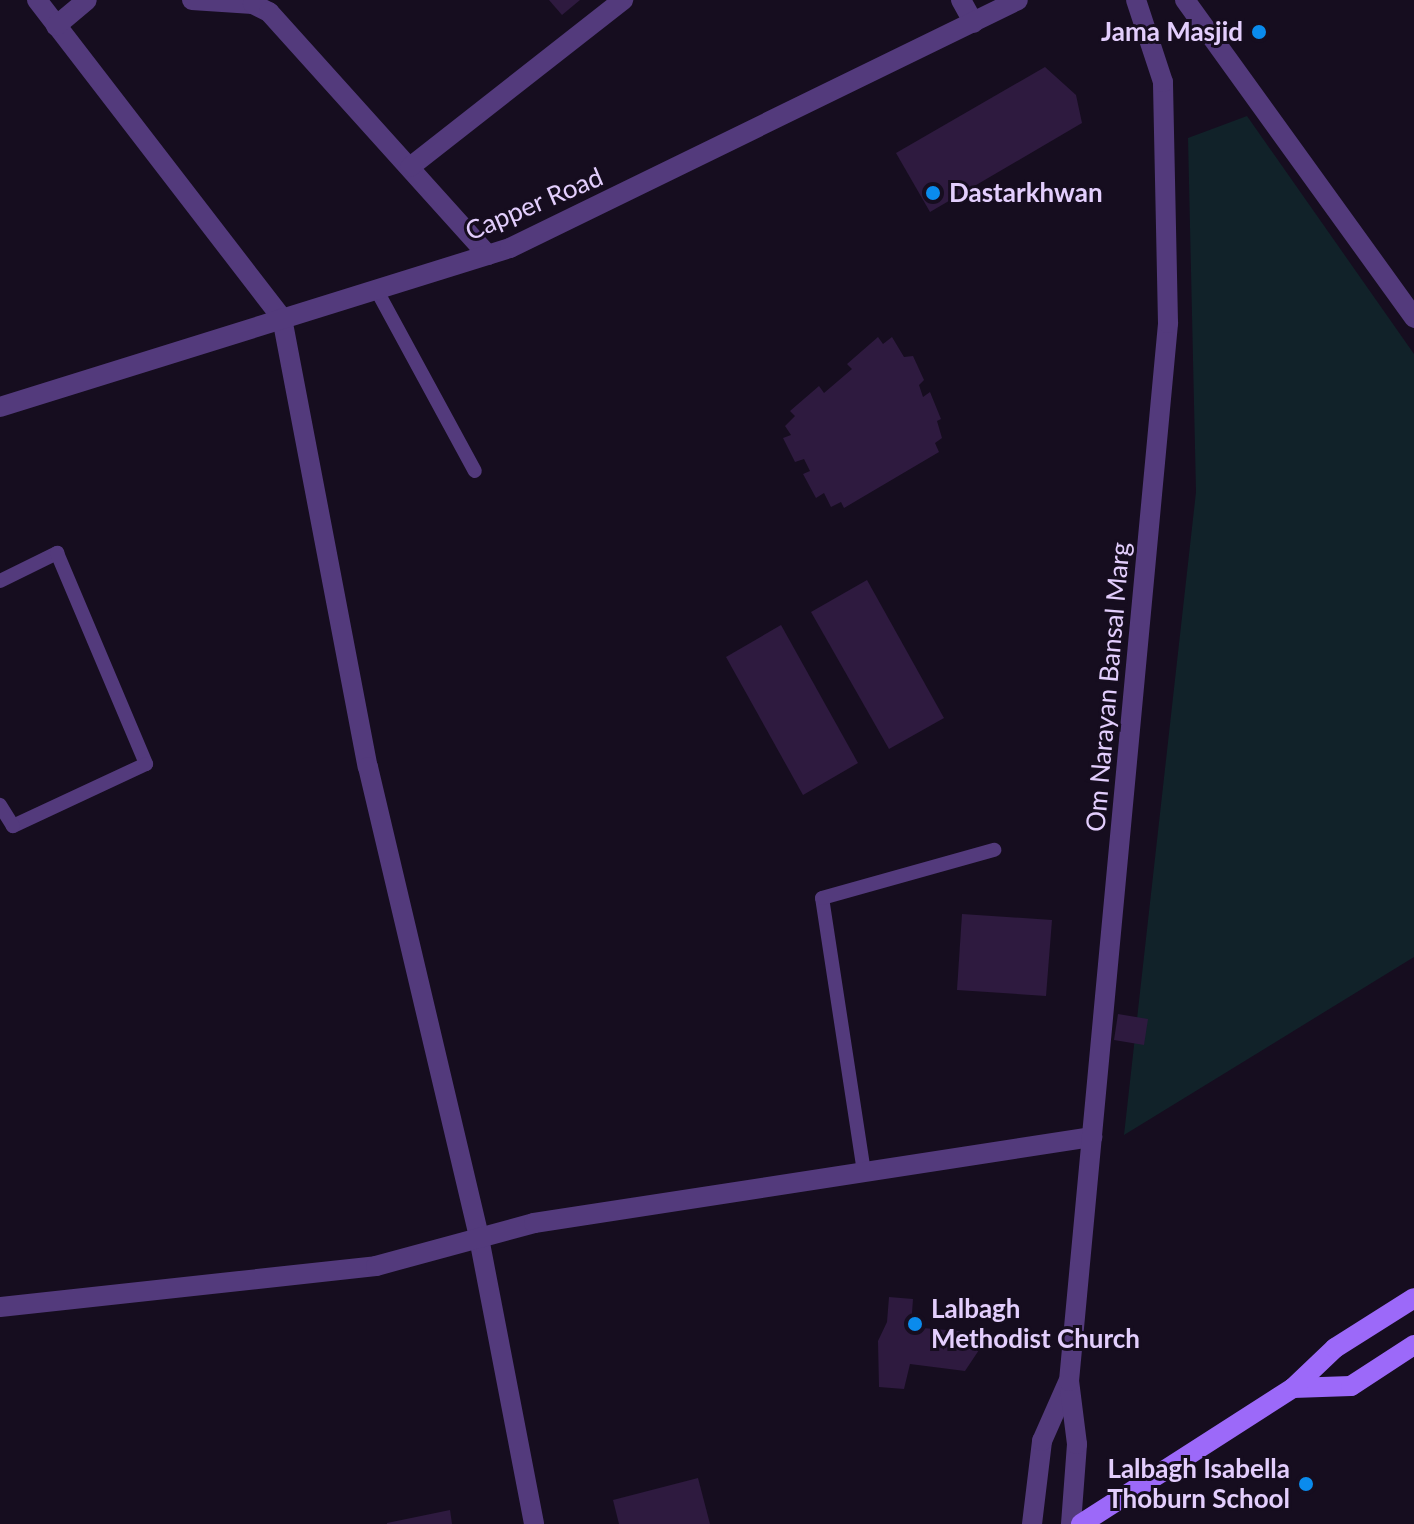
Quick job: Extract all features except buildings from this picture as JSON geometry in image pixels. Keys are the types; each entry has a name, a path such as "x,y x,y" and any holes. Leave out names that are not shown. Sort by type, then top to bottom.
{"street":[{"path":"37,0 282,318 368,767 479,1238 534,1524"},
{"path":"56,26 87,0"},
{"path":"192,0 253,4 269,12 488,255"},
{"path":"410,167 623,0"},
{"path":"961,0 974,23"},
{"name":"Capper Road","path":"0,407 488,255 1018,0"},
{"name":"Om Narayan Bansal Marg","path":"1069,1381 1168,323 1163,82 1136,0"},
{"path":"1185,0 1414,318"},
{"path":"0,1307 376,1266 534,1223 1092,1137"},
{"path":"1081,1524 1293,1388 1335,1348 1414,1298"},
{"path":"1293,1388 1351,1386 1414,1345"},
{"path":"1032,1524 1042,1441 1069,1381"},
{"path":"1069,1381 1077,1444 1071,1524"}],"lane":[{"path":"376,289 475,471"},
{"path":"0,581 57,553 146,764 13,826 0,805"},
{"path":"864,1172 822,898 994,850"}],"shaded area":[{"path":"1247,116 1414,354 1414,957 1124,1135 1196,492 1188,138"}],"place":[{"name":"Jama Masjid","path":"1259,32"},
{"name":"Dastarkhwan","path":"933,193"},
{"name":"Lalbagh Methodist Church","path":"915,1324"},
{"name":"Lalbagh Isabella Thoburn School","path":"1306,1484"}]}
